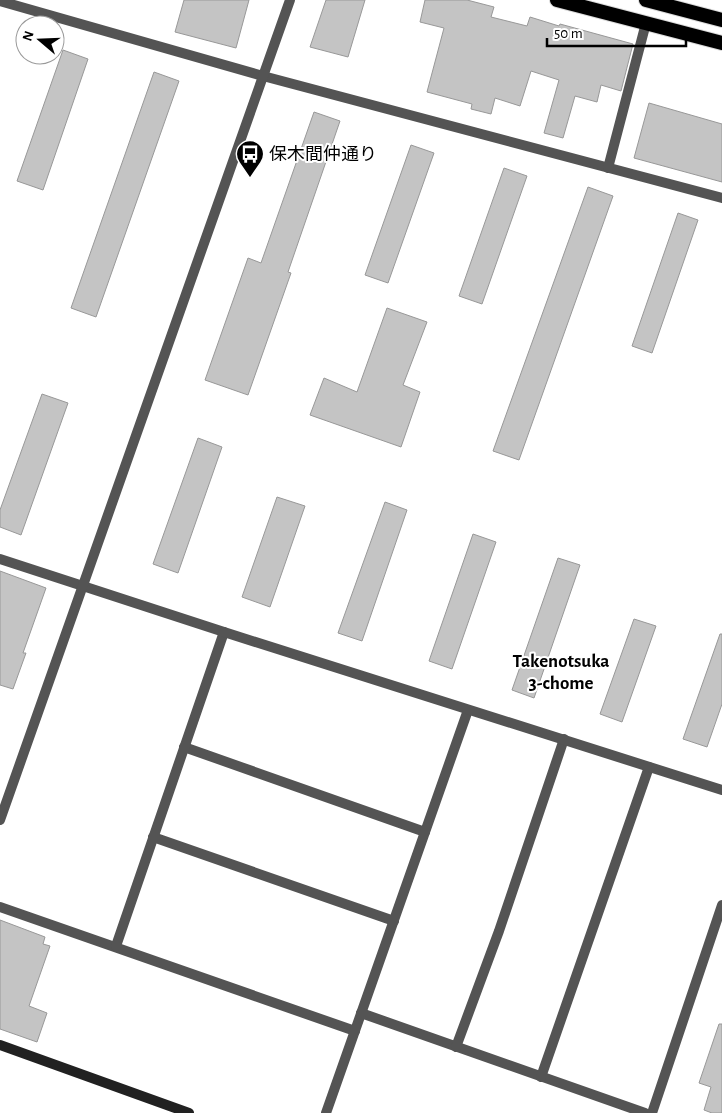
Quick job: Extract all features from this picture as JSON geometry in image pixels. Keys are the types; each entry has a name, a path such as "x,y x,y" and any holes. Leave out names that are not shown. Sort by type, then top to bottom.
{"highway":[{"path":"558,0 722,43"},
{"path":"646,0 722,20"}],"main road":[{"path":"0,1045 189,1113"}],"street":[{"path":"0,820 290,0"},
{"path":"0,2 263,76 722,198"},
{"path":"608,168 646,24"},
{"path":"0,559 722,790"},
{"path":"116,946 224,632"},
{"path":"326,1113 468,710"},
{"path":"456,1047 499,931 564,739"},
{"path":"184,747 425,832"},
{"path":"540,1076 649,767"},
{"path":"154,837 394,921"},
{"path":"652,1113 722,905"},
{"path":"0,907 355,1031"},
{"path":"361,1013 645,1113"}],"building":[{"path":"184,0 249,0 236,48 175,32"},
{"path":"326,0 365,0 348,57 310,47"},
{"path":"425,0 467,0 494,7 491,17 527,26 530,17 633,44 621,91 601,85 597,102 575,96 563,138 544,133 559,80 531,71 520,106 495,98 491,114 471,109 472,104 427,92 444,28 420,22"},
{"path":"65,51 88,59 43,190 17,181 58,65 65,65"},
{"path":"154,72 179,81 96,317 71,308"},
{"path":"649,103 722,124 722,182 634,158"},
{"path":"314,112 340,121 288,272 291,273 248,395 205,380 248,258 261,263"},
{"path":"411,145 434,153 388,283 365,275"},
{"path":"504,168 527,176 482,304 459,296"},
{"path":"588,187 613,196 519,460 493,451"},
{"path":"678,213 698,220 652,353 632,346"},
{"path":"387,308 427,322 403,385 420,392 401,447 310,415 324,378 357,392"},
{"path":"42,394 68,403 21,535 0,527 0,510"},
{"path":"198,438 222,447 178,573 153,564"},
{"path":"277,497 305,506 270,607 242,597"},
{"path":"385,502 407,510 362,641 338,633"},
{"path":"473,534 496,542 452,669 429,661"},
{"path":"558,558 580,565 534,698 512,690"},
{"path":"0,571 46,588 23,653 26,653 13,689 0,685"},
{"path":"634,619 656,626 622,722 600,714"},
{"path":"720,634 722,634 722,704 707,747 683,739"},
{"path":"0,920 45,937 43,944 50,946 29,1006 47,1013 37,1042 0,1029"},
{"path":"719,1024 722,1024 722,1113 712,1113 704,1110 711,1087 699,1083"}],"place":[{"name":"保木間仲通り","path":"250,178"}],"district":[{"name":"Takenotsuka 3-chome","path":"561,671"}]}
